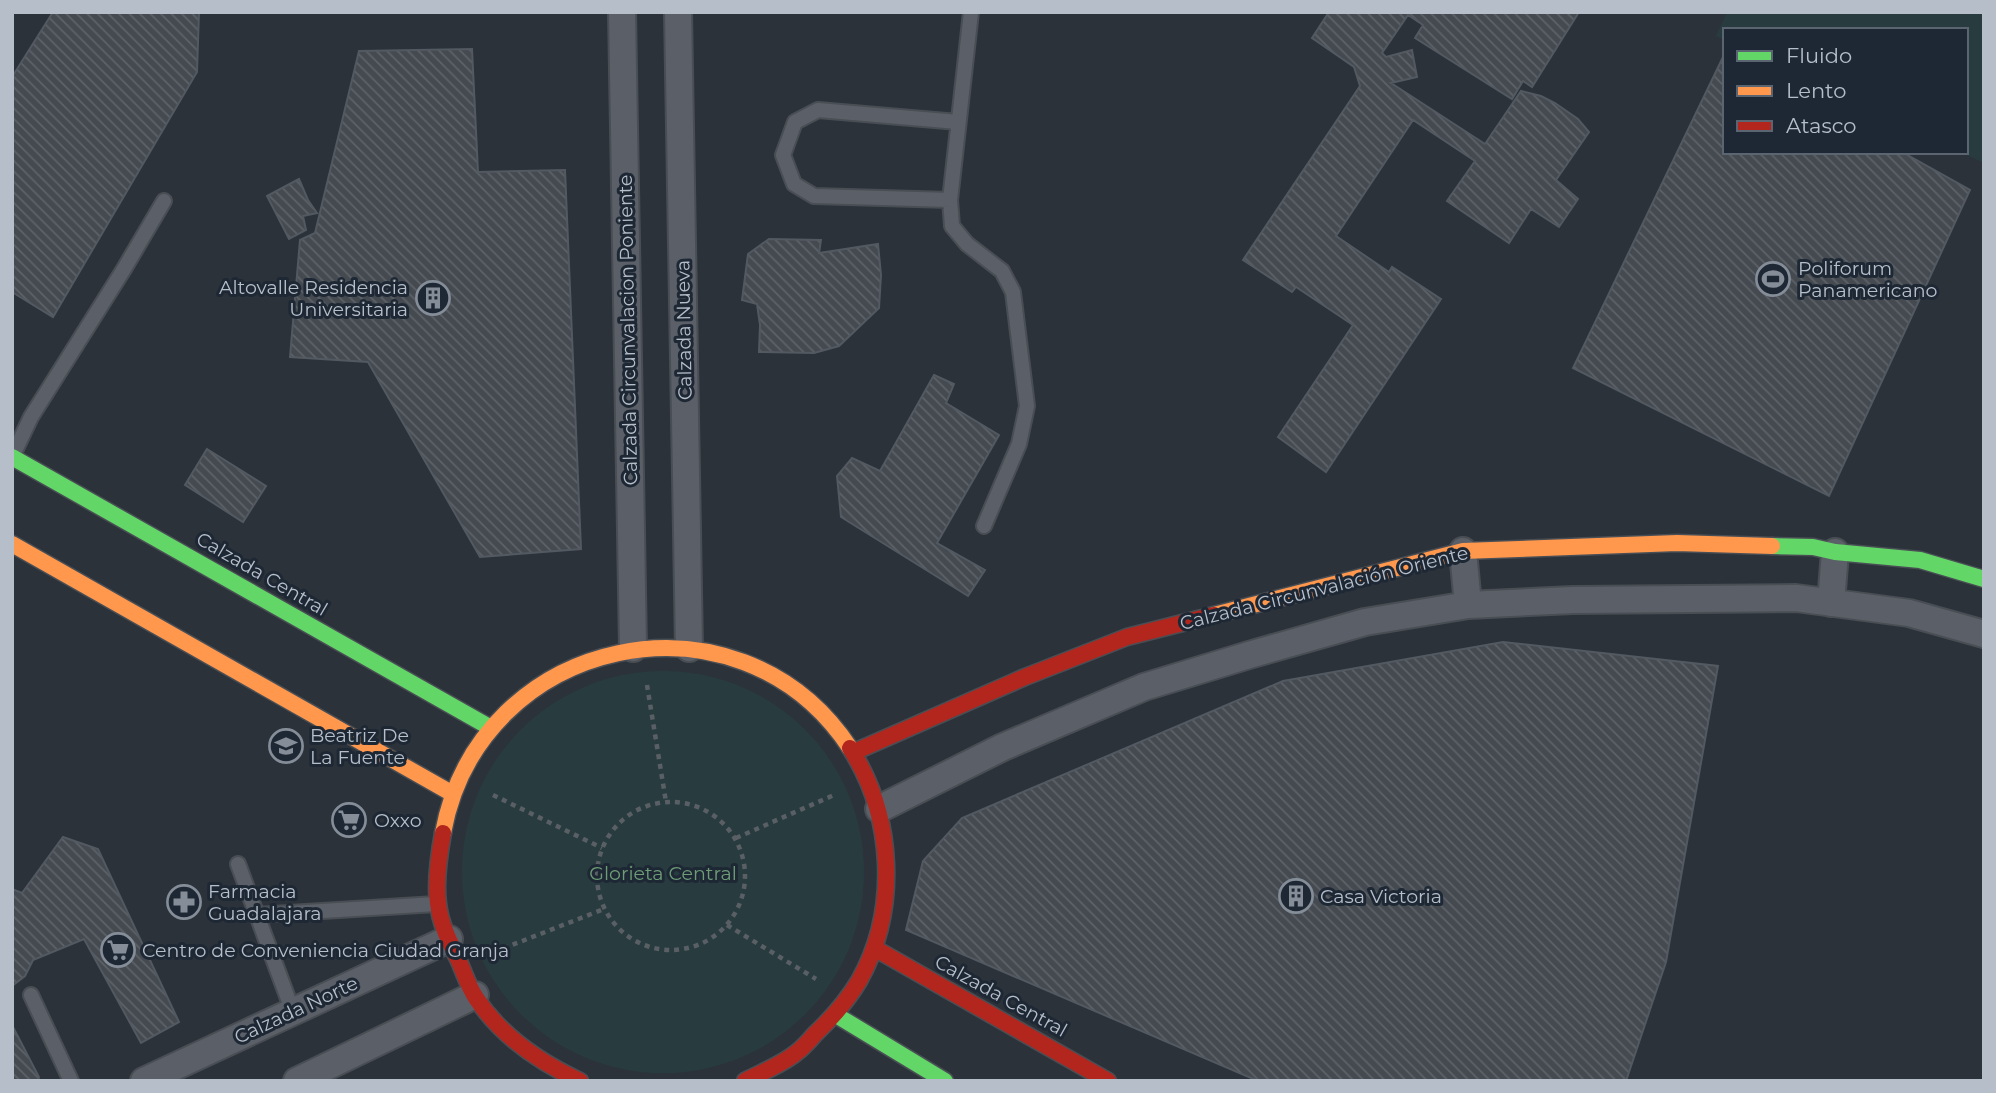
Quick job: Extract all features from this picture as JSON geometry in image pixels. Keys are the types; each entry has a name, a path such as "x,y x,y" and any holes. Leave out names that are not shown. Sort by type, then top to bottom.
{"street":[{"name":"Calzada Circunvalacion Poniente","path":"622,12 637,648"},
{"name":"Calzada Nueva","path":"678,12 690,648"},
{"name":"Calzada Central","path":"12,456 491,728"},
{"name":"Calzada Circunvalación Oriente","path":"854,752 1024,677 1127,637 1463,551 1677,543 1813,547 1835,552 1920,561 1984,579"},
{"path":"12,544 456,787"},
{"path":"1463,551 1468,605"},
{"path":"1831,603 1835,552"},
{"path":"879,808 1003,747 1144,687 1365,622 1468,605 1573,600 1796,598 1909,613 1984,634"},
{"path":"580,1081 529,1053 499,1026 475,995 449,939 438,904 440,842 456,787 469,759 491,728 531,690 579,663 637,648 662,646 723,654 755,666 794,688 827,717 854,752 869,780 879,808 887,855 885,903 874,948 863,974 836,1015 795,1054 746,1081"},
{"name":"Calzada Norte","path":"144,1081 449,939"},
{"name":"Calzada Central","path":"874,948 1091,1076 1108,1081"},
{"path":"297,1081 475,995"},
{"path":"836,1015 945,1081"}],"lane":[{"path":"971,12 950,200 952,226 967,244 1002,271 1013,292 1027,406 1018,444 984,526"},
{"path":"950,200 814,196 794,184 783,155 796,122 818,110 958,122"},
{"path":"12,456 31,417 164,201"},
{"path":"238,864 293,1012"},
{"path":"257,915 438,904"},
{"path":"31,995 71,1081"}],"path":[{"path":"637,648 666,802"},
{"path":"736,838 869,780"},
{"path":"456,787 602,848"},
{"path":"666,802 693,804 717,817 736,838 745,867 742,898 727,925 704,943 676,950 647,947 622,932 604,909 597,878 602,848 617,825 639,809 666,802"},
{"path":"461,965 604,909"},
{"path":"727,925 849,999"}],"green space":[{"path":"1727,12 1984,12 1984,163 1965,154 1968,154 1968,28 1723,28 1723,39 1716,36"},
{"name":"Glorieta Central","path":"663,671 702,675 740,686 775,705 805,730 830,760 849,795 860,833 864,872 860,911 849,949 830,984 805,1014 775,1039 740,1058 702,1069 663,1073 624,1069 586,1058 551,1039 521,1014 496,984 477,949 466,911 462,872 466,833 477,795 496,760 521,730 551,705 586,686 624,675"}],"building":[{"path":"53,12 199,12 197,72 53,317 12,292 12,77"},
{"path":"1329,12 1579,12 1532,87 1523,81 1512,99 1415,38 1423,25 1408,15 1382,53 1386,57 1412,50 1417,77 1391,83 1485,144 1521,91 1555,103 1578,119 1589,132 1556,180 1578,199 1559,227 1531,209 1509,243 1447,201 1475,161 1413,120 1336,236 1389,272 1392,267 1441,299 1326,472 1278,437 1353,325 1296,287 1292,292 1243,260 1360,86 1354,67 1312,38"},
{"name":"Altovalle Residencia Universitaria","path":"472,49 478,172 565,170 581,549 480,557 368,362 290,357 300,240 315,233 359,51"},
{"name":"Poliforum Panamericano","path":"1723,57 1723,154 1906,154 1970,190 1829,496 1573,368"},
{"path":"299,179 317,213 303,216 306,230 289,239 267,196"},
{"path":"769,239 821,240 819,253 878,244 881,275 879,308 839,346 814,353 759,352 760,325 757,304 742,300 748,254"},
{"path":"934,375 954,384 946,403 999,435 937,543 985,570 968,596 841,517 837,476 852,458 880,471"},
{"path":"207,449 266,486 243,522 185,485"},
{"name":"Casa Victoria","path":"1503,642 1718,666 1666,962 1626,1081 1258,1081 906,930 923,861 962,818 1283,681"},
{"name":"Centro de Conveniencia Ciudad Granja","path":"63,837 98,849 179,1022 141,1043 84,939 33,960 25,976 12,986 12,889 22,893"},
{"path":"12,1025 39,1077 38,1081 12,1081"}],"traffic: fast":[{"path":"12,457 491,728"},
{"path":"1772,546 1813,547 1835,552 1920,560 1984,579"},
{"path":"836,1015 945,1081"}],"traffic: slow":[{"path":"1214,615 1463,551 1677,543 1772,546"},
{"path":"12,544 453,794"},
{"path":"443,833 466,766 506,713 558,675 618,653 681,649 744,662 802,695 850,748"}],"traffic: jam":[{"path":"854,752 1025,677 1127,637 1214,615"},
{"path":"745,1081 784,1061 804,1047 849,995 872,953 881,924 885,894 883,833 876,803 850,748"},
{"path":"443,833 437,877 439,910 445,932 473,993 486,1012 522,1047 580,1081"},
{"path":"874,948 1108,1081"}],"place":[{"name":"Poliforum Panamericano","path":"1773,279"},
{"name":"Altovalle Residencia Universitaria","path":"433,298"},
{"name":"Beatriz De La Fuente","path":"286,746"},
{"name":"Oxxo","path":"349,820"},
{"name":"Casa Victoria","path":"1296,896"},
{"name":"Farmacia Guadalajara","path":"184,902"},
{"name":"Centro de Conveniencia Ciudad Granja","path":"118,950"}]}
